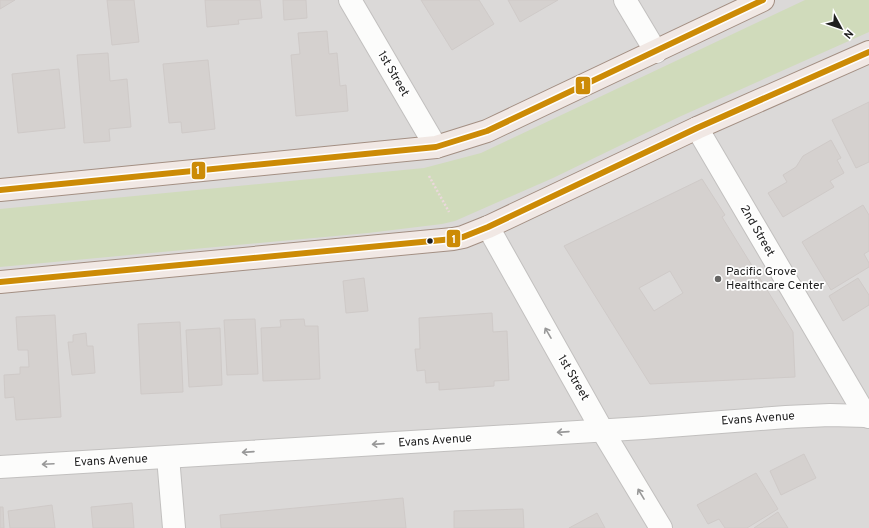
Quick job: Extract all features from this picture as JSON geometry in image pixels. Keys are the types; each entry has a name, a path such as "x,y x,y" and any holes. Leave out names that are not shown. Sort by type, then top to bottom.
{"main road":[{"path":"0,190 436,147 487,131 763,0"},
{"path":"0,282 453,239 488,227 697,128 869,52"}],"street":[{"name":"1st Street","path":"350,0 436,147"},
{"path":"625,0 656,52"},
{"name":"2nd Street","path":"697,128 868,417"},
{"name":"1st Street","path":"488,227 602,430 661,528"},
{"name":"Evans Avenue","path":"0,467 602,430 793,416 830,415 868,417"},
{"path":"168,457 174,528"}],"path":[{"path":"428,175 451,214"}],"shaded area":[{"path":"0,0 869,0 869,528 0,528"}],"green space":[{"path":"805,0 869,0 869,32 679,117 553,178 455,221 368,233 0,267 0,209 424,168 481,153"}],"building":[{"path":"0,0 15,0 0,9"},
{"path":"107,0 134,0 139,42 112,45"},
{"path":"205,0 260,0 262,18 238,20 239,24 207,27"},
{"path":"283,0 306,0 307,18 284,20"},
{"path":"421,0 479,0 494,24 452,50"},
{"path":"508,0 558,0 520,22"},
{"path":"327,31 329,54 337,53 340,86 346,85 348,111 296,116 291,55 300,54 298,33"},
{"path":"108,53 110,81 127,79 131,127 109,129 110,141 84,143 77,55"},
{"path":"208,60 215,129 182,133 181,122 169,123 163,64"},
{"path":"59,69 65,128 18,133 12,74"},
{"path":"869,102 869,162 856,168 832,120"},
{"path":"831,140 841,158 837,160 844,173 830,181 834,187 783,217 768,193 787,182 783,175 796,167 803,156"},
{"name":"Pacific Grove Healthcare Center","path":"702,179 725,215 722,217 793,332 795,377 650,384 564,246","holes":["670,271 683,293 654,311 639,288"]},
{"path":"863,205 869,215 869,251 864,254 869,263 869,267 831,290 802,242"},
{"path":"364,278 368,311 346,313 343,281"},
{"path":"858,278 869,295 869,305 843,321 829,296"},
{"path":"492,313 493,332 507,331 509,380 494,381 494,386 439,390 439,382 426,383 425,370 417,371 415,349 420,349 419,318"},
{"path":"55,315 61,417 16,420 14,397 5,398 4,375 20,374 20,367 29,367 28,350 18,350 16,317"},
{"path":"255,319 258,374 227,375 224,320"},
{"path":"304,319 305,326 318,326 320,379 263,381 261,328 281,327 280,320"},
{"path":"180,322 183,392 141,394 138,324"},
{"path":"220,328 222,385 189,387 186,330"},
{"path":"86,333 87,346 93,346 95,373 72,375 68,342 73,342 73,335"},
{"path":"804,454 816,478 781,495 770,471"},
{"path":"756,473 778,509 747,528 725,528 719,519 708,524 697,505"},
{"path":"403,498 406,528 221,528 220,515"},
{"path":"132,503 134,528 93,528 91,507"},
{"path":"52,505 55,528 10,528 8,511"},
{"path":"0,507 3,507 4,528 0,528"},
{"path":"523,509 524,528 454,528 454,511"},
{"path":"778,512 788,528 754,528"},
{"path":"597,513 605,528 569,528"}],"transit line":[{"name":"1","path":"0,190 436,147 487,131 763,0"},
{"name":"1","path":"0,282 463,237 488,227 697,128 869,52"}],"place":[{"name":"Pacific Grove Healthcare Center","path":"718,279"}]}
